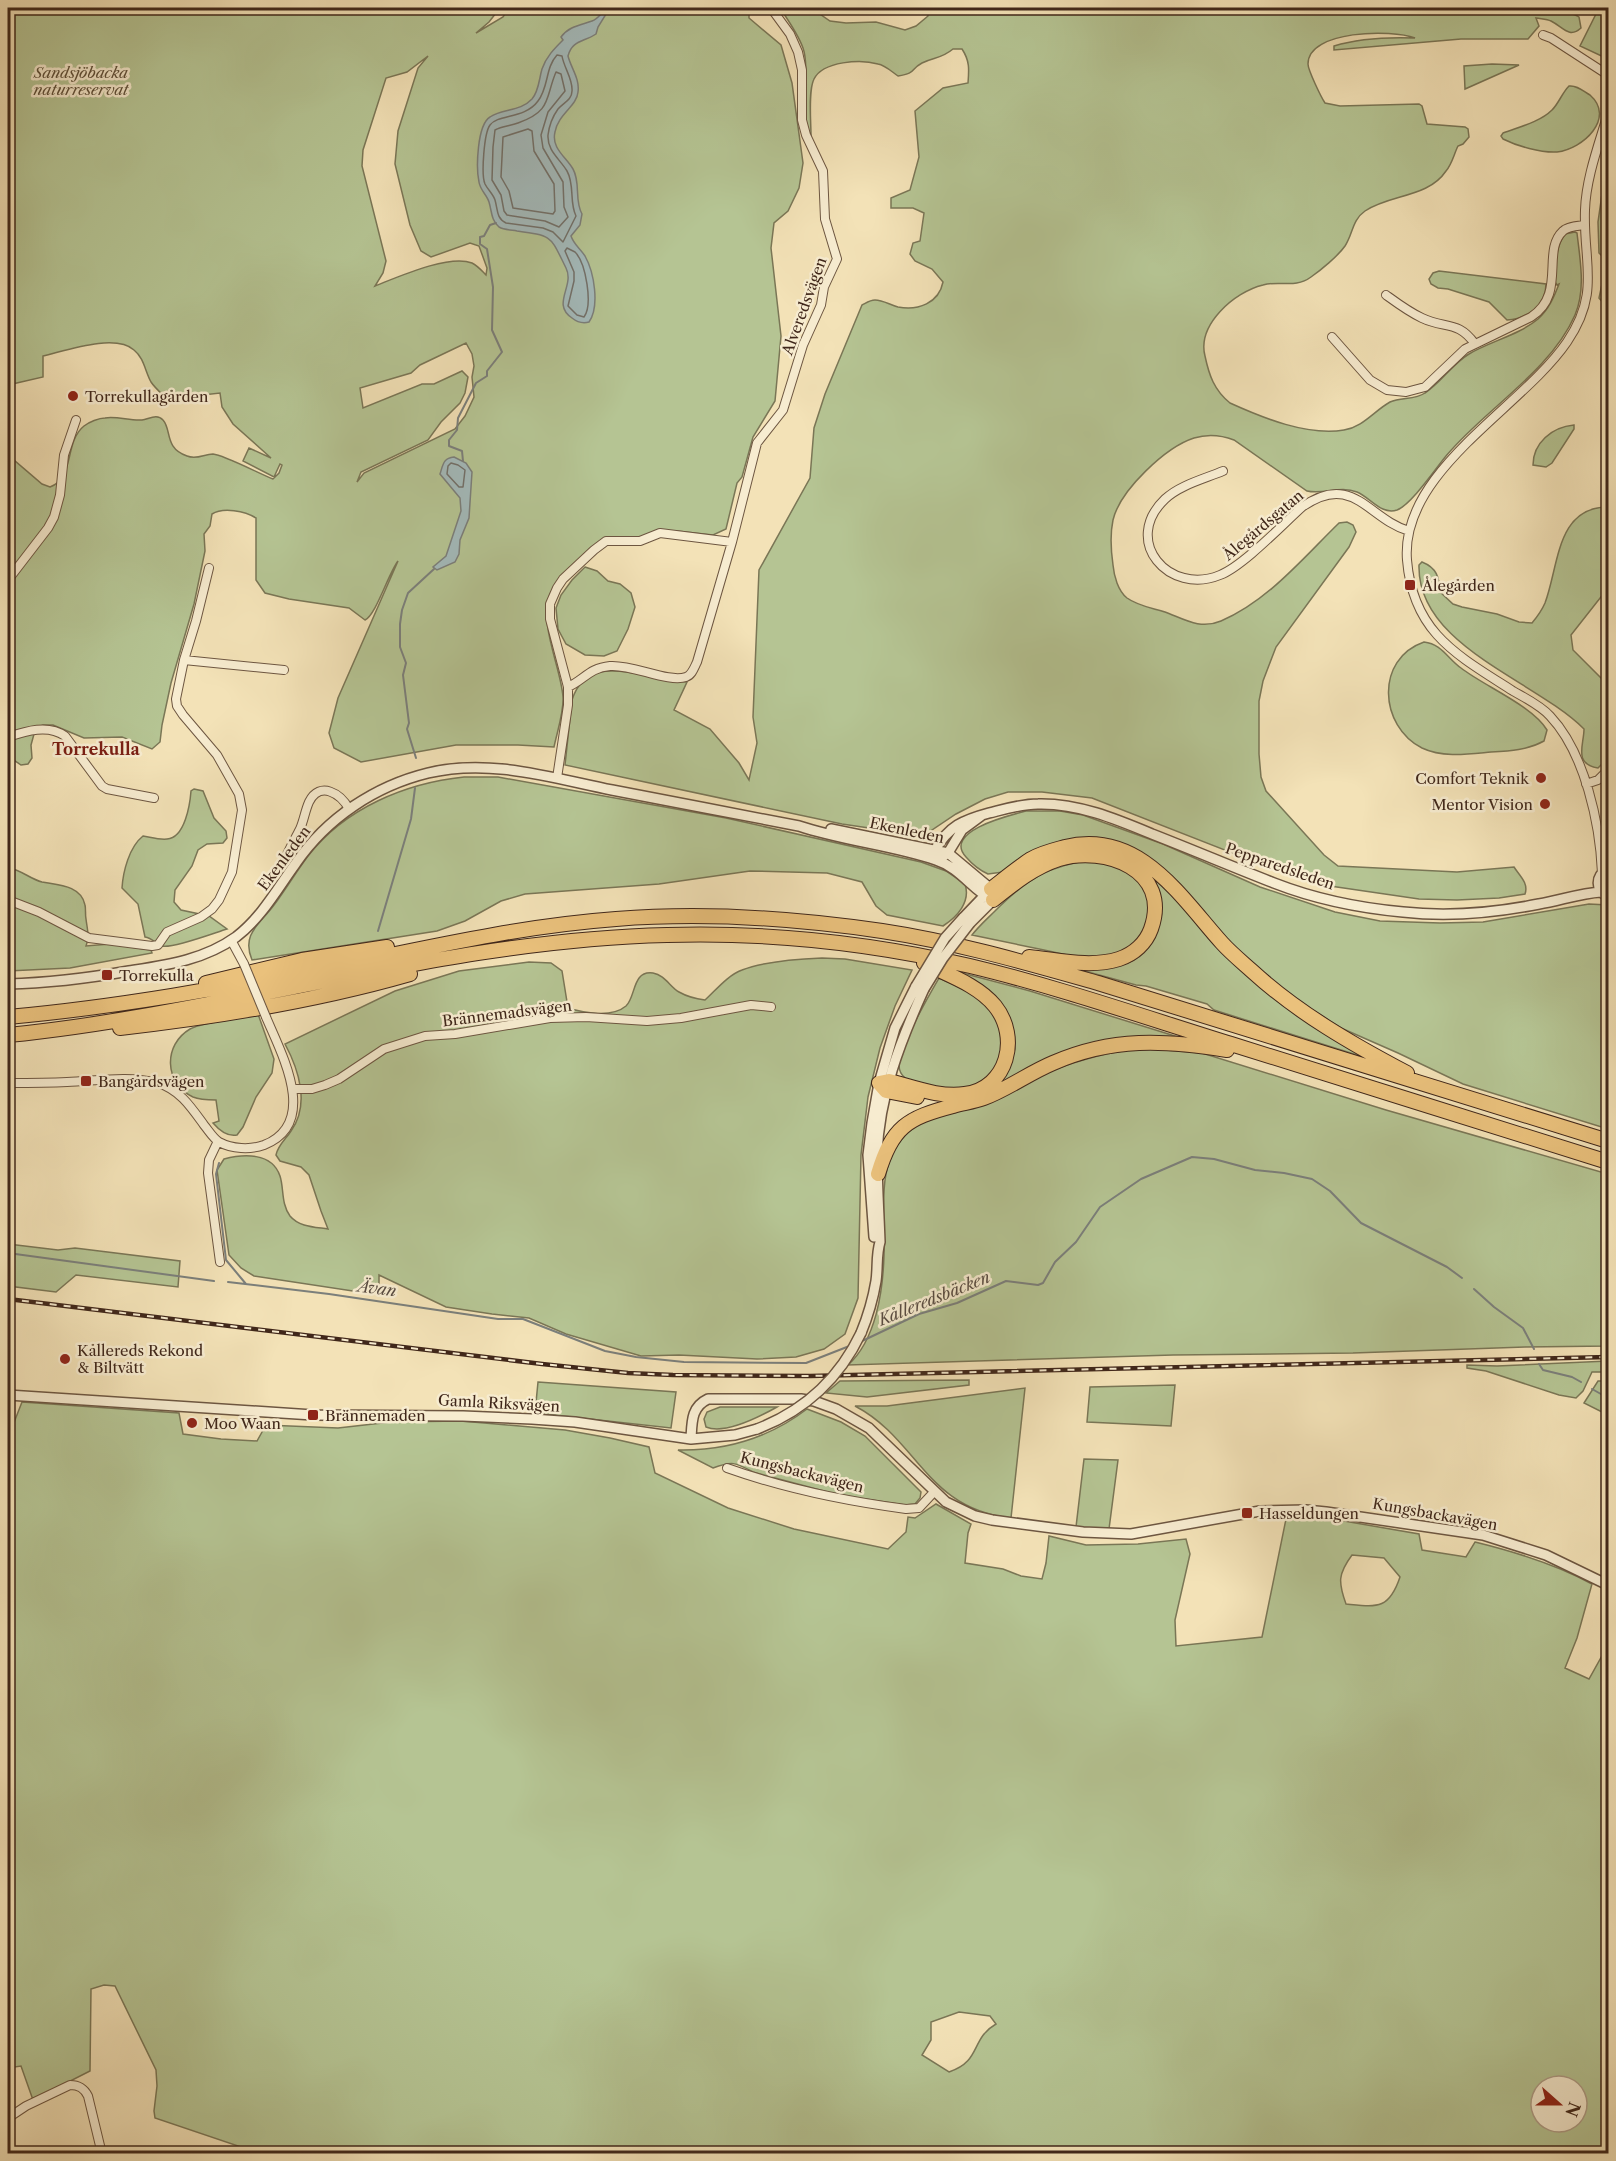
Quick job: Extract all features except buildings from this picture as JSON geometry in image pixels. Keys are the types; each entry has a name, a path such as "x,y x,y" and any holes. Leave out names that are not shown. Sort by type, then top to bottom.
{"highway":[{"path":"989,895 1032,858 1051,851 1089,844 1125,852 1154,868 1177,890 1224,945 1253,973 1296,1007 1342,1037 1433,1086"},
{"path":"977,951 1082,963 1108,962 1122,958 1141,946 1149,935 1155,914 1152,891 1139,872 1130,865 1098,855 1080,854 1058,860 989,895"},
{"path":"8,1017 212,990 466,938 533,927 616,919 734,916 884,931 977,951 1098,983 1608,1141"},
{"path":"12,1034 97,1031 177,1022 249,1010 375,983 490,950 617,937 727,934 827,941 904,953 1013,977 1608,1162"},
{"path":"884,1085 952,1095 966,1094 987,1087 997,1077 1006,1063 1009,1049 1004,1019 993,1004 977,990 904,953"},
{"path":"878,1174 887,1145 904,1125 918,1117 985,1098 1076,1054 1148,1041 1283,1060"},
{"path":"884,1085 955,1105"}],"street":[{"name":"Alveredsvägen","path":"568,687 592,671 610,666 624,666 676,677 688,676 697,662 732,542 757,443 783,410 803,345 821,305 824,287 837,259 825,219 823,171 806,135 802,120 802,70 798,52 790,34 771,8"},
{"path":"1543,35 1608,75"},
{"path":"1603,874 1600,842 1586,784 1568,739 1549,714 1467,662 1438,638 1419,609 1410,585 1407,560 1410,531 1419,502 1434,480 1458,453 1552,361 1574,331 1585,304 1590,276 1586,225 1588,187 1608,113"},
{"path":"1332,337 1370,380 1382,387 1400,393 1425,387 1461,352 1531,317 1543,307 1551,291 1554,253 1559,236 1567,229 1586,225"},
{"path":"1386,295 1424,319 1458,328 1466,333 1475,344"},
{"path":"8,580 54,517 60,495 64,455 76,420"},
{"name":"Ålegårdsgatan","path":"1223,471 1170,495 1159,506 1151,520 1148,537 1150,551 1159,565 1172,574 1192,580 1203,580 1224,574 1240,563 1302,507 1326,495 1343,495 1358,500 1400,528 1410,531"},
{"path":"557,778 568,687 550,619 550,604 563,579 606,541 640,541 660,533 732,542"},
{"path":"8,900 39,912 89,938 152,946 158,945 167,932 201,917 216,904 232,872 242,805 239,794 217,755 177,706 177,690 209,568"},
{"path":"184,660 284,669"},
{"path":"8,737 29,731 60,732 102,786 154,798"},
{"name":"Ekenleden","path":"8,984 80,979 164,966 192,959 231,940 259,914 318,836 349,809 387,788 425,774 444,770 489,768 557,778 799,826 822,828 935,850 948,853 989,895"},
{"path":"1586,784 1598,780 1608,770"},
{"path":"285,859 299,832 309,802 318,792 324,790 336,793 349,809"},
{"name":"Pepparedsleden","path":"935,850 953,827 969,817 1038,804 1077,808 1125,823 1294,890 1348,904 1385,910 1446,914 1475,913 1508,910 1573,896 1605,895"},
{"name":"Pepparedsleden","path":"937,860 948,853 962,830 985,814"},
{"name":"Ekenleden","path":"799,826 821,834 937,860 989,895"},
{"path":"1600,842 1608,858"},
{"path":"935,850 937,860"},
{"name":"Pepparedsleden","path":"1573,896 1603,874"},
{"name":"Pepparedsleden","path":"1603,874 1598,886 1605,895"},
{"name":"Gamla Riksvägen","path":"877,1251 874,1244 868,1155 884,1085 920,987 943,958 967,920 989,895"},
{"path":"8,1083 114,1080 155,1082 182,1096 218,1141 231,1147 261,1146 279,1136 290,1118 294,1098 293,1089 244,964 231,940"},
{"name":"Brännemadsvägen","path":"293,1089 325,1086 384,1049 425,1036 456,1034 550,1018 577,1017 647,1021 681,1018 751,1005 771,1007"},
{"name":"Gamla Riksvägen","path":"8,1395 313,1415 532,1419 575,1422 692,1439 735,1435 758,1429 790,1414 820,1391 847,1359 868,1315 876,1283 877,1251 880,1242 879,1134 884,1085"},
{"path":"218,1141 209,1160 208,1173 220,1262"},
{"name":"Kungsbackavägen","path":"692,1439 693,1413 708,1399 814,1401 845,1413 869,1428 934,1492 959,1510 975,1516 1093,1533 1131,1534 1246,1513 1285,1510 1326,1512 1483,1535 1546,1554 1608,1585"},
{"name":"Kungsbackavägen","path":"727,1468 827,1497 906,1509 919,1508 934,1492"},
{"path":"8,2118 26,2106 70,2085 76,2085 85,2090 88,2096 102,2154"}],"green space":[{"name":"Sandsjöbacka naturreservat","path":"8,8 500,8 476,33 503,17 509,8 749,8 749,18 781,45 792,83 803,163 799,188 788,211 774,223 771,248 781,336 775,401 753,437 742,477 737,483 726,529 713,535 655,531 637,539 608,538 569,571 551,592 547,604 548,630 563,697 554,747 456,745 361,762 334,748 329,733 338,698 398,561 373,610 365,620 349,608 265,593 256,580 256,518 228,510 212,514 210,526 204,534 205,551 194,604 171,683 160,742 152,749 122,737 84,738 53,725 43,725 38,727 34,734 31,745 32,758 28,764 21,765 8,756 8,455 42,484 50,487 63,476 74,441 86,425 103,418 142,420 156,417 161,418 166,424 175,448 187,456 218,455 273,479 279,473 282,465 280,464 274,477 243,461 249,448 271,458 233,424 222,407 220,393 167,399 151,382 137,353 126,345 103,343 76,347 43,356 43,377 8,385","holes":["428,56 418,68 398,131 395,164 410,225 421,251 431,257 470,243 479,246 487,268 486,275 472,263 450,262 410,272 375,286 383,273 386,261 362,166 363,150 386,78 407,72","466,343 472,354 474,366 472,377 474,397 465,416 455,429 364,473 357,482 361,472 428,440 441,422 460,403 465,393 468,377 462,371 434,384 422,384 363,408 360,388 411,373 420,365"]},
{"path":"780,8 811,8 830,21 876,22 905,30 916,26 928,16 927,8 1556,8 1579,17 1581,28 1573,32 1566,31 1549,20 1536,18 1539,26 1528,39 1461,39 1334,50 1334,46 1364,40 1415,38 1389,33 1371,33 1336,38 1321,44 1312,53 1308,64 1325,103 1340,106 1419,104 1422,106 1427,124 1465,127 1468,129 1469,137 1458,146 1450,165 1438,180 1419,191 1386,201 1365,211 1355,223 1342,250 1311,277 1299,283 1263,285 1230,302 1212,322 1204,344 1210,376 1220,393 1230,403 1271,420 1300,428 1330,431 1351,428 1390,402 1417,397 1425,393 1469,354 1538,319 1548,307 1559,284 1555,282 1559,245 1565,234 1575,232 1577,233 1581,274 1578,305 1564,335 1550,354 1462,439 1416,494 1397,510 1381,508 1351,490 1307,491 1234,440 1219,436 1204,436 1194,438 1171,450 1134,483 1117,508 1111,531 1114,574 1124,595 1140,605 1192,622 1206,624 1221,621 1254,602 1284,578 1339,523 1347,522 1353,525 1356,532 1349,547 1276,647 1263,681 1259,701 1259,754 1261,777 1266,791 1324,855 1338,866 1457,872 1514,867 1525,883 1525,894 1457,900 1419,899 1330,886 1286,874 1092,798 1042,792 1008,792 985,799 956,814 923,836 842,824 565,765 572,700 577,688 593,675 612,671 687,682 674,710 710,729 739,763 749,780 757,743 753,717 759,570 810,478 814,428 825,394 862,305 875,300 898,307 913,308 932,300 941,289 943,282 932,269 915,261 910,254 913,243 920,241 924,213 913,208 891,208 891,198 910,190 919,157 915,111 943,88 968,83 969,70 965,53 962,49 953,49 918,65 908,74 898,76 883,66 871,62 843,63 825,68 812,84 811,135 805,117 806,69 803,48 796,32"},
{"path":"1599,8 1608,8 1608,59 1580,46"},
{"path":"1519,65 1465,89 1464,66"},
{"path":"1569,86 1575,86 1590,95 1597,104 1598,122 1586,139 1567,150 1557,152 1529,148 1503,139 1501,136 1503,133 1529,124 1547,114"},
{"path":"1603,187 1608,195 1608,306 1599,298 1602,284 1602,256 1599,253 1598,222"},
{"path":"1439,271 1546,284 1545,292 1539,304 1529,314 1507,320 1489,302 1431,284 1429,279 1433,273"},
{"path":"1574,425 1574,429 1552,463 1546,467 1533,465 1536,450 1545,438 1558,429"},
{"path":"1608,507 1608,588 1571,635 1573,650 1607,684 1602,698 1608,703 1608,758 1598,768 1590,766 1583,758 1584,729 1563,711 1482,659 1457,640 1437,618 1424,593 1419,565 1422,562 1434,570 1438,577 1440,592 1453,604 1497,614 1519,622 1532,623 1545,603 1557,556 1569,528 1578,517 1591,510"},
{"path":"585,567 597,571 608,581 620,584 631,593 635,607 628,629 617,651 604,656 585,655 566,644 558,629 556,608 561,595"},
{"path":"1424,642 1440,648 1461,668 1531,713 1547,730 1544,741 1519,750 1456,754 1430,751 1408,738 1397,725 1391,709 1388,693 1390,677 1397,663 1408,651"},
{"path":"464,777 498,777 726,818 921,862 946,871 965,884 966,897 958,914 943,926 887,915 876,906 862,882 827,873 750,871 659,884 525,894 501,901 465,921 437,931 252,960 249,951 250,936 308,856 340,824 358,811 399,792 420,785"},
{"path":"194,789 203,791 214,818 226,831 227,838 223,843 207,844 198,850 192,866 175,890 174,902 181,910 209,916 227,929 184,943 162,946 145,937 138,904 122,888 124,875 130,853 143,836 167,839 178,833 185,820 191,791"},
{"path":"1026,811 1060,811 1083,815 1163,844 1260,887 1335,912 1380,921 1483,922 1589,904 1608,905 1608,1129 1463,1084 1341,1028 1287,994 1246,959 1142,853 988,874 966,857 961,848 963,839 970,832 994,820"},
{"path":"1093,860 1115,866 1135,877 1145,892 1149,910 1146,928 1136,943 1128,949 1103,956 1078,957 972,935 1006,900 1039,876 1063,866"},
{"path":"1141,865 1166,886 1213,943 1270,994 1332,1036 1376,1061 1214,1010 1207,1004 1077,969 1104,968 1128,963 1147,950 1160,917 1161,905"},
{"path":"8,868 33,879 68,887 79,893 85,907 88,936 86,946 110,944 151,950 152,953 70,968 8,971"},
{"path":"822,958 845,959 912,970 895,1006 880,1048 868,1097 861,1155 858,1298 845,1334 824,1349 796,1357 757,1359 679,1355 641,1356 566,1334 529,1318 446,1307 379,1275 376,1290 366,1293 254,1276 241,1268 229,1255 217,1170 224,1159 248,1156 271,1163 280,1176 285,1206 290,1216 303,1224 328,1229 309,1175 301,1167 280,1161 276,1155 280,1145 297,1121 301,1099 295,1065 285,1044 395,991 459,971 529,962 551,963 562,971 568,1008 590,1013 606,1013 626,1006 638,980 646,973 661,976 676,990 705,1000 727,979 742,970 771,963"},
{"path":"947,969 1030,991 1191,1041 1145,1038 990,1091 1011,1062 1015,1049 1014,1033 1008,1017"},
{"path":"939,978 981,1000 999,1023 1002,1035 1000,1057 995,1067 978,1083 966,1088 943,1089 913,1082 906,1079 899,1069 909,1034"},
{"path":"258,1014 274,1059 272,1073 256,1097 243,1127 237,1135 230,1135 213,1123 219,1121 216,1100 193,1097 176,1083 170,1064 171,1054 181,1036 190,1029 212,1022"},
{"path":"1141,1048 1202,1053 1386,1110 1608,1174 1608,1346 1173,1355 848,1365 858,1355 876,1314 883,1269 883,1205 886,1173 899,1143 911,1130 929,1119 996,1100 1027,1081 1058,1068 1085,1059"},
{"path":"8,1244 58,1250 75,1248 180,1261 178,1287 76,1275 56,1292 8,1286"},
{"path":"1608,1361 1608,1372 1592,1372 1583,1391 1576,1398 1559,1395 1486,1371 1467,1368 1467,1365 1497,1366"},
{"path":"969,1380 969,1385 867,1397 826,1393 840,1381"},
{"path":"1598,1381 1608,1381 1608,1415 1584,1403"},
{"path":"538,1382 676,1392 671,1428 535,1413"},
{"path":"1175,1385 1171,1426 1087,1422 1090,1387"},
{"path":"1025,1388 1011,1518 982,1512 960,1501 941,1487 894,1436 855,1406 887,1406"},
{"path":"22,1402 179,1413 183,1434 257,1441 266,1425 338,1428 391,1422 461,1421 565,1430 649,1447 655,1473 728,1508 794,1529 888,1549 906,1532 908,1517 915,1518 936,1504 971,1524 965,1563 1003,1569 1021,1576 1042,1579 1049,1536 1086,1545 1138,1544 1186,1539 1190,1554 1175,1620 1176,1646 1262,1637 1286,1519 1344,1521 1419,1534 1422,1550 1466,1557 1475,1542 1564,1570 1592,1584 1577,1638 1565,1668 1589,1679 1603,1654 1608,1656 1608,2153 250,2153 250,2150 155,2118 156,2070 115,1986 104,1985 91,1989 90,2071 33,2100 21,2066 8,2068 8,1425 13,1425","holes":["1352,1555 1384,1558 1400,1577 1391,1596 1380,1604 1366,1606 1346,1604 1341,1578","959,2012 990,2016 996,2024 982,2036 967,2062 949,2072 922,2055 931,2040 931,2022"]},
{"path":"720,1407 777,1407 733,1427 714,1429 706,1427 704,1419 707,1412"},
{"path":"807,1409 841,1422 865,1436 921,1492 920,1498 915,1504 905,1505 839,1495 753,1472 737,1464 725,1464 713,1468 678,1450 713,1448 746,1441 778,1428"},
{"path":"1084,1459 1118,1460 1109,1529 1076,1527"}],"water":[{"path":"607,8 611,8 609,14 606,14 596,34 575,44 570,51 568,56 577,78 578,92 574,102 557,126 554,138 557,148 573,169 577,180 578,203 582,214 580,225 571,236 585,256 593,280 595,298 592,315 589,322 582,323 566,313 563,307 568,275 549,239 538,234 501,228 494,222 488,199 479,182 478,147 482,129 490,117 522,106 532,99 544,65 563,40 561,37 564,33 575,26 594,20"},
{"path":"454,457 466,463 472,472 469,518 460,540 459,554 455,562 437,570 433,567 446,556 461,511 460,498 440,474 446,460"}],"waterway":[{"path":"463,461 462,451 449,446 449,440 457,430 458,418 476,383 487,376 487,371 502,352 492,330 493,287 487,249 480,244 480,237 484,236 490,225 496,223"},
{"path":"416,758 407,729 409,723 403,675 406,663 400,647 400,624 408,593 434,569"},
{"path":"378,931 411,819 415,788"},
{"name":"Kålleredsbäcken","path":"860,1342 919,1314 957,1303 1006,1281 1038,1285 1043,1283 1055,1262 1076,1242 1100,1207 1141,1179 1192,1157 1214,1159 1255,1170 1312,1179 1330,1191 1361,1223 1447,1267 1462,1278"},
{"path":"219,1163 216,1174 226,1260 246,1284"},
{"name":"Ävan","path":"8,1253 214,1281"},
{"name":"Kålleredsbäcken","path":"228,1282 329,1294 498,1319 523,1319 605,1351 684,1362 806,1363 852,1345"},
{"name":"Kålleredsbäcken","path":"1474,1289 1523,1328 1534,1349"},
{"name":"Kålleredsbäcken","path":"1539,1364 1543,1370 1572,1377 1581,1382"},
{"name":"Kålleredsbäcken","path":"1592,1389 1608,1398"}],"railway":[{"path":"8,1299 542,1364 673,1375 810,1376 1608,1357"}],"place":[{"name":"Torrekullagården","path":"73,396"},
{"name":"Ålegården","path":"1410,585"},
{"name":"Comfort Teknik","path":"1541,778"},
{"name":"Mentor Vision","path":"1545,804"},
{"name":"Torrekulla","path":"107,975"},
{"name":"Bangårdsvägen","path":"86,1081"},
{"name":"Kållereds Rekond & Biltvätt","path":"65,1359"},
{"name":"Brännemaden","path":"313,1415"},
{"name":"Moo Waan","path":"192,1423"},
{"name":"Hasseldungen","path":"1247,1513"}],"district":[{"name":"Torrekulla","path":"96,749"}]}
